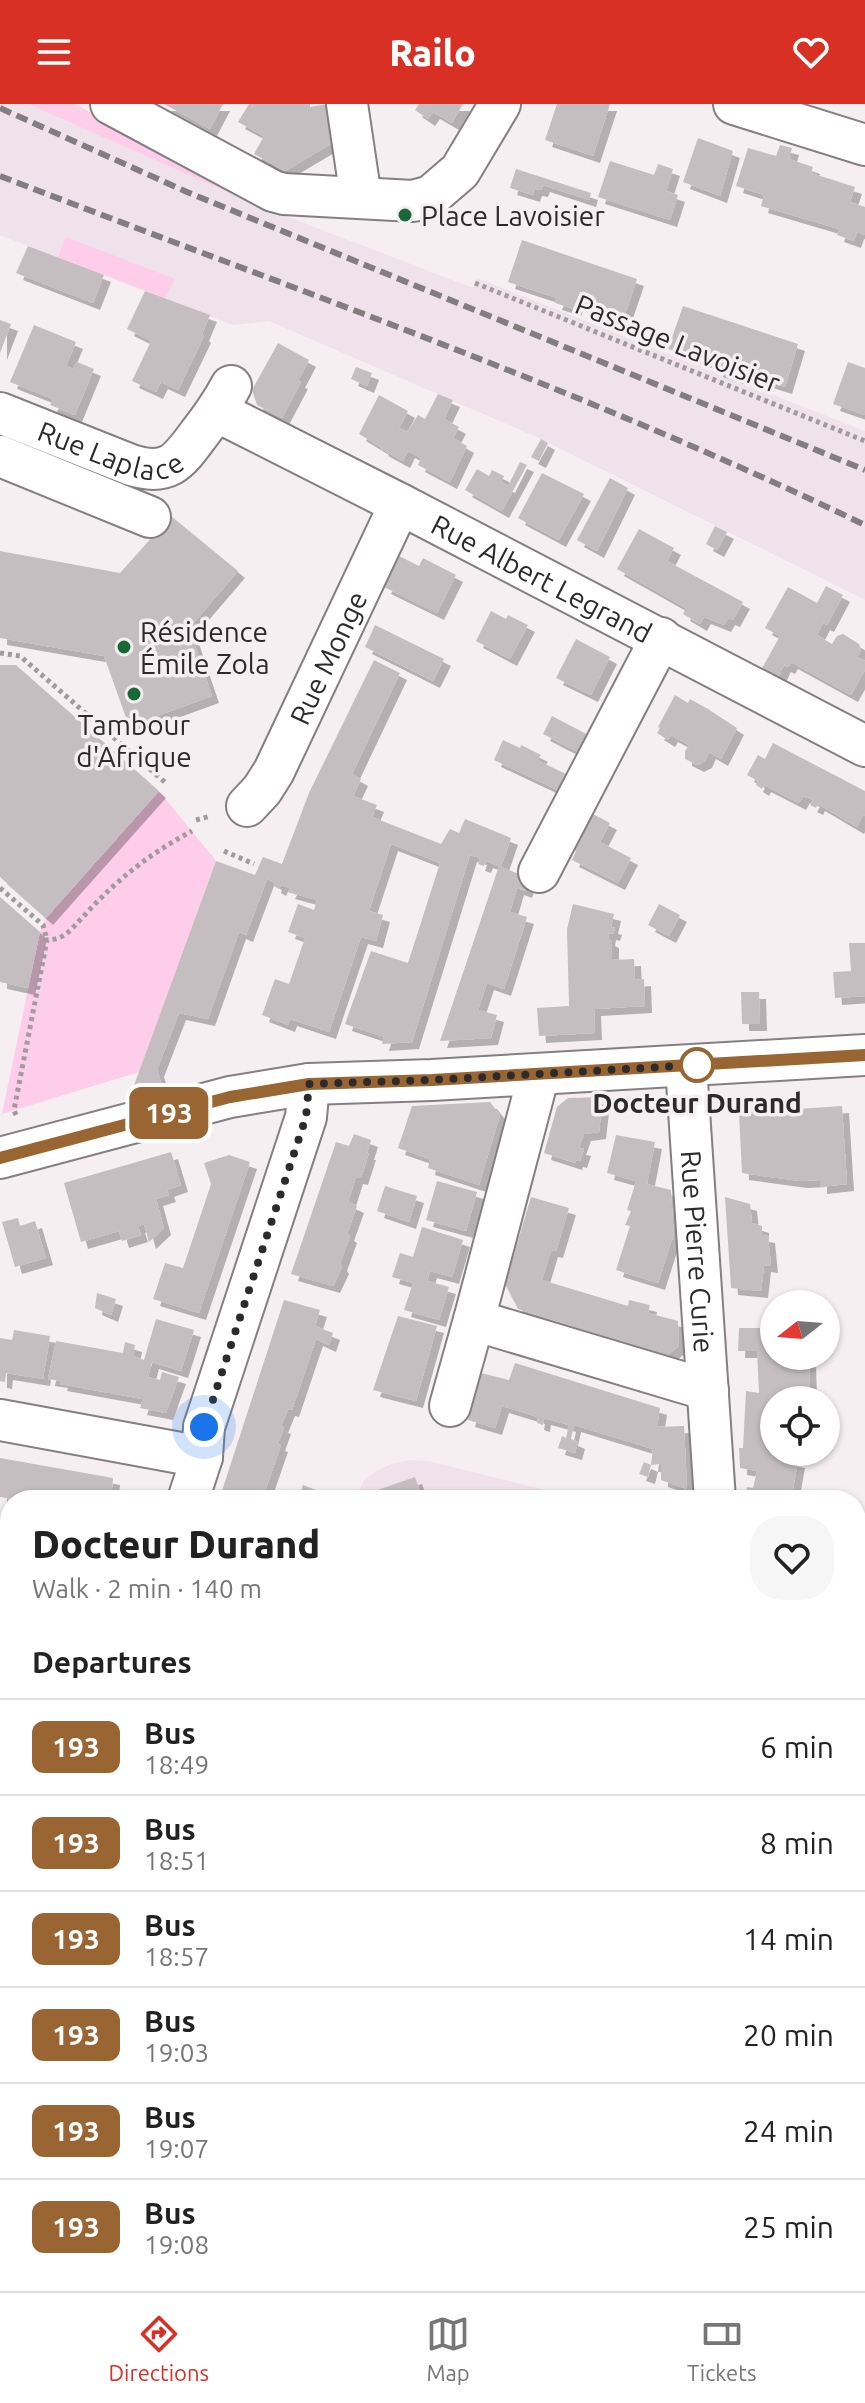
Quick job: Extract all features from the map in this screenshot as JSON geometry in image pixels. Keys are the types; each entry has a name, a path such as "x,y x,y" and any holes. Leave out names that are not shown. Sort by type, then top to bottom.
{"street":[{"path":"111,104 273,191 296,196 413,201 431,196 460,171 500,104"},
{"path":"347,104 361,198"},
{"path":"734,104 859,131"},
{"name":"Rue Laplace","path":"0,413 131,465 152,469 181,459 224,399"},
{"name":"Rue Albert Legrand","path":"224,399 400,504 865,746"},
{"path":"0,456 150,517"},
{"name":"Rue Monge","path":"247,806 274,771 400,504"},
{"path":"539,872 661,638"},
{"path":"14,1154 230,1097 309,1084 865,1055"},
{"name":"Rue Pierre Curie","path":"686,1066 714,1490"},
{"path":"450,1406 539,1074"},
{"path":"191,1490 202,1457 204,1427 306,1117 309,1084"},
{"name":"Rue Pierre Curie","path":"474,1320 708,1390"},
{"path":"0,1420 202,1457"}],"path":[{"name":"Passage Lavoisier","path":"475,283 865,441"},
{"path":"0,653 20,656 167,784"},
{"path":"47,940 64,937 128,871 192,831"},
{"path":"224,851 254,864"},
{"path":"0,888 43,925 47,940 14,1110 14,1154"}],"shaded area":[{"path":"0,104 75,104 260,206 473,288 477,278 865,431 865,600 541,439 269,321 232,325 0,235"},
{"path":"28,104 75,104 260,206"},
{"path":"66,237 175,279 165,298 58,257"},
{"path":"159,791 216,861 139,1072 2,1114 40,932 46,918"},
{"path":"428,1461 545,1490 360,1490 364,1480 394,1463"}],"building":[{"path":"164,104 223,104 210,129"},
{"path":"249,104 310,104 310,107 328,104 334,142 285,171 254,154 264,136 238,122"},
{"path":"419,104 463,104 452,123 433,112 428,119 415,110"},
{"path":"557,104 610,104 593,156 545,140"},
{"path":"698,138 733,151 720,196 683,182"},
{"path":"780,145 792,148 789,159 813,167 811,173 855,187 850,202 865,207 865,235 857,232 854,241 837,235 839,229 761,206 764,195 736,186 748,148 776,156"},
{"path":"610,161 654,175 658,164 673,169 666,191 678,195 670,220 598,197"},
{"path":"516,169 591,193 589,200 543,185 541,190 535,189 533,195 510,188"},
{"path":"522,240 637,279 623,320 576,304 574,309 555,303 557,298 508,282"},
{"path":"28,246 104,275 93,303 16,273"},
{"path":"145,291 210,315 202,334 204,336 178,390 161,382 156,392 132,381 151,341 127,329"},
{"path":"683,306 798,344 785,387 737,372 736,377 716,370 718,365 668,349"},
{"path":"0,320 11,324 0,353"},
{"path":"34,325 76,342 66,366 73,369 77,362 94,369 75,415 50,405 53,399 10,382"},
{"path":"278,343 309,360 282,418 257,405 252,390"},
{"path":"848,362 865,368 865,415 833,404"},
{"path":"356,367 372,373 367,386 351,379"},
{"path":"438,394 453,400 444,419 459,427 453,438 467,446 450,482 418,465 421,458 408,451 403,461 359,434 379,395 408,411 399,428 407,432 418,415 425,419"},
{"path":"541,439 548,443 539,461 531,457"},
{"path":"520,462 527,465 502,511 465,490 477,469 489,476 492,470 504,476 501,482 508,486"},
{"path":"542,473 584,494 559,540 518,518"},
{"path":"610,478 628,488 597,551 577,540"},
{"name":"Résidence Émile Zola","path":"171,516 238,571 189,628 212,696 129,726 104,656 0,638 0,551 120,573"},
{"path":"715,526 727,532 717,550 706,544"},
{"path":"639,529 674,548 667,561 743,602 733,620 728,618 724,625 704,617 700,624 683,614 686,608 617,569"},
{"path":"399,556 419,566 423,558 456,575 437,613 384,587"},
{"path":"826,586 843,595 827,625 823,623 817,635 832,644 837,636 843,634 859,644 861,650 857,657 865,661 865,670 851,695 791,662 788,667 784,665 777,679 761,670 780,636 765,628 788,587 817,603"},
{"path":"491,611 528,625 510,659 476,641"},
{"path":"375,625 444,659 433,681 365,647"},
{"path":"576,639 610,657 591,695 556,678"},
{"path":"374,660 400,673 352,774 361,779 353,796 377,805 372,817 441,844 450,829 459,833 465,819 511,838 501,867 486,861 484,866 478,864 480,858 470,855 412,1042 382,1044 384,1037 345,1024 371,951 408,963 440,863 391,844 369,911 383,915 376,941 361,937 329,1032 290,1019 288,1025 262,1015 275,979 289,984 305,938 288,932 298,904 314,910 317,900 288,892 290,888 281,885 279,889 267,879 246,935 239,932 208,1019 179,1013 157,1070 163,1089 129,1099 216,861 255,875 263,857 282,864 309,793"},
{"path":"0,665 16,665 159,791 46,918 0,877"},
{"path":"675,695 688,703 690,699 737,728 721,759 709,752 705,761 697,765 685,759 689,745 671,735 668,740 657,733"},
{"path":"552,716 594,738 584,755 543,734"},
{"path":"503,740 541,755 537,760 572,777 564,793 494,760"},
{"path":"773,743 865,791 865,816 857,827 818,804 816,808 810,805 813,800 803,796 799,803 764,785 762,789 756,785 758,781 747,775 758,755 765,759"},
{"path":"589,812 610,823 600,842 631,858 618,883 572,860 576,851 571,848"},
{"path":"499,866 529,878 525,891 517,888 510,912 527,917 504,989 487,983 478,1010 497,1015 491,1038 440,1041"},
{"path":"0,897 40,932 28,988 0,982"},
{"path":"573,904 614,914 611,927 615,928 608,939 612,941 612,960 634,959 635,980 644,979 645,1006 594,1009 595,1033 539,1036 537,1008 569,1006 567,929"},
{"path":"659,904 680,915 669,936 648,925"},
{"path":"849,943 865,943 865,996 835,998 833,972 851,971"},
{"path":"741,992 759,992 760,1024 742,1024"},
{"path":"603,1097 599,1132 584,1134 579,1148 584,1149 580,1161 576,1160 575,1163 544,1153 557,1107 568,1098"},
{"path":"490,1102 500,1115 479,1185 428,1168 430,1159 398,1148 412,1106"},
{"path":"842,1106 847,1184 820,1187 820,1180 800,1181 742,1173 739,1113"},
{"path":"354,1134 371,1140 361,1178 356,1177 348,1202 357,1206 347,1234 350,1236 340,1264 342,1267 333,1286 291,1274 336,1142 349,1146"},
{"path":"616,1135 655,1142 647,1184 671,1190 674,1240 658,1283 616,1270 630,1226 625,1225 631,1211 627,1210 636,1181 607,1173"},
{"path":"171,1152 181,1185 167,1190 169,1195 156,1199 164,1228 149,1242 144,1224 138,1226 141,1235 122,1241 119,1231 81,1242 64,1183"},
{"path":"229,1155 250,1162 199,1313 153,1299 165,1263 183,1268 211,1184 204,1163"},
{"path":"437,1181 477,1192 466,1231 426,1220"},
{"path":"385,1186 417,1196 409,1222 377,1211"},
{"path":"531,1197 569,1208 556,1251 551,1250 542,1280 628,1306 629,1300 650,1305 648,1313 678,1321 679,1346 666,1356 518,1309 505,1284"},
{"path":"725,1197 750,1204 752,1223 762,1226 762,1235 768,1236 771,1266 764,1265 760,1291 731,1288"},
{"path":"18,1218 20,1226 35,1221 46,1258 15,1267 2,1222"},
{"path":"422,1227 463,1240 452,1277 430,1271 427,1281 449,1287 439,1320 404,1310 413,1283 392,1277 400,1253 413,1257"},
{"path":"97,1293 116,1299 111,1315 95,1308"},
{"path":"284,1300 320,1310 315,1326 333,1333 329,1345 316,1339 292,1410 288,1409 281,1426 284,1427 278,1444 281,1445 265,1490 222,1490"},
{"path":"398,1316 437,1326 416,1401 373,1390"},
{"path":"156,1319 194,1330 181,1371 152,1362 148,1377 160,1380 162,1372 179,1377 166,1413 140,1408 143,1399 60,1384 61,1381 48,1379 56,1341 123,1353 125,1342 135,1345 133,1356 144,1360"},
{"path":"739,1328 760,1328 760,1370 809,1370 810,1386 760,1386 760,1466 797,1466 793,1490 747,1490 747,1487 753,1488 757,1471 740,1468 739,1448 743,1448 746,1391 759,1393 757,1351 738,1351"},
{"path":"14,1330 50,1336 43,1379 6,1373 5,1382 0,1381 0,1338 12,1340"},
{"path":"515,1363 660,1408 657,1427 684,1426 687,1489 661,1480 661,1464 651,1465 653,1449 574,1425 571,1439 578,1442 575,1453 558,1448 562,1436 566,1438 569,1425 544,1418 543,1425 537,1423 538,1417 502,1406 495,1428 468,1420 481,1373 509,1380"},
{"path":"0,1458 113,1478 112,1490 0,1490"},
{"path":"644,1462 651,1465 648,1477 639,1474"},
{"path":"415,1477 420,1490 377,1490"}],"railway":[{"path":"0,108 187,192 865,470"},
{"path":"0,176 545,385 652,429 865,525"}],"bus line":[{"name":"193","path":"0,1158 230,1097 309,1084 432,1080 865,1055"}],"place":[{"name":"Place Lavoisier","path":"405,215"},
{"name":"Résidence Émile Zola","path":"124,647"},
{"name":"Tambour d'Afrique","path":"134,694"},
{"name":"Docteur Durand","path":"697,1065"}],"route":[{"path":"204,1427 306,1117 309,1084 697,1065"}]}
